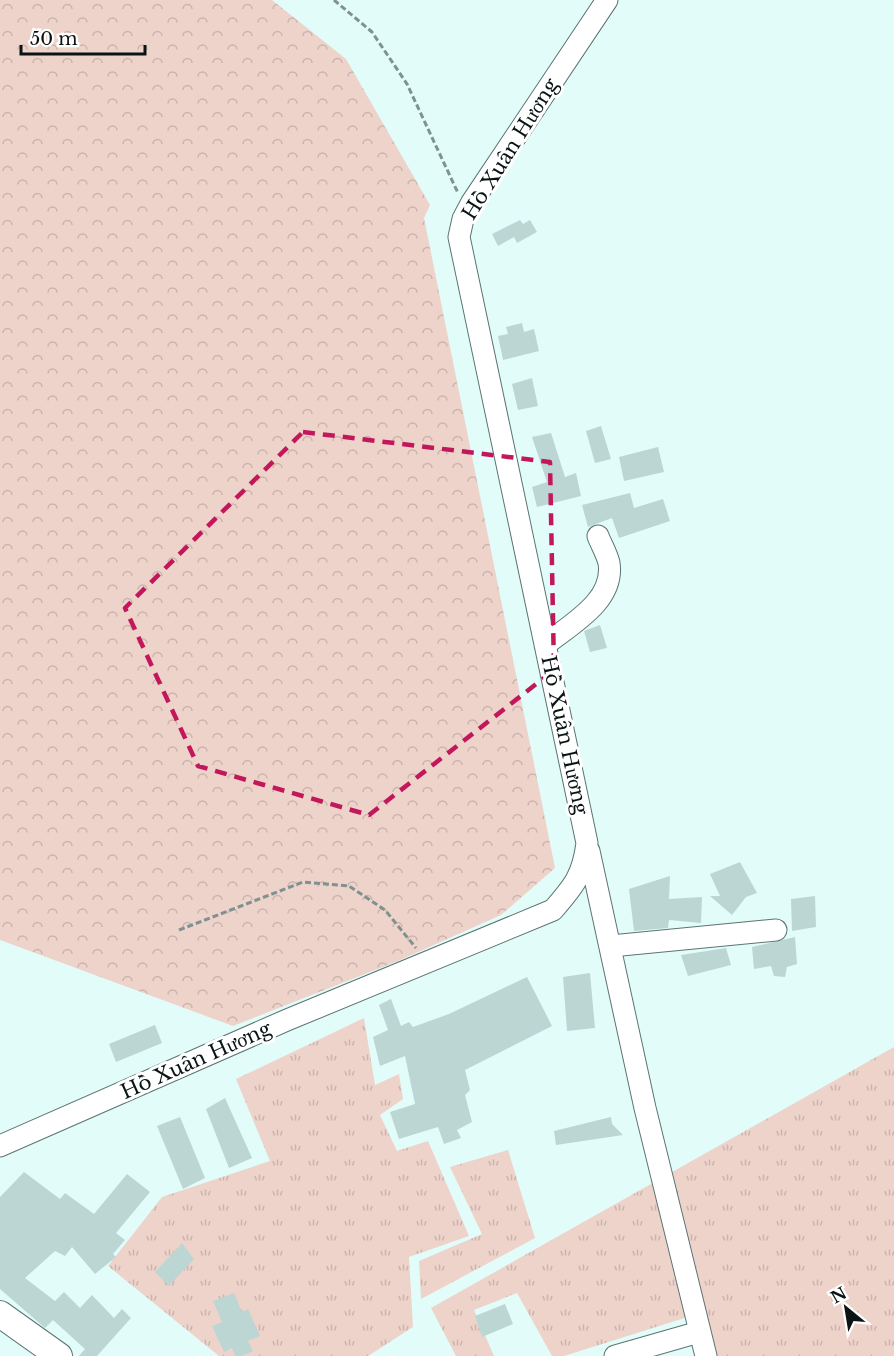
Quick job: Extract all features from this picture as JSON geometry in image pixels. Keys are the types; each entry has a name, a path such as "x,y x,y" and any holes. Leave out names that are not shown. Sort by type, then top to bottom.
{"main road":[{"path":"0,1314 59,1356"}],"street":[{"name":"Hồ Xuân Hương","path":"0,1146 287,1020 554,910 584,869 588,843 459,237 467,212 607,0"},
{"path":"545,645 596,605 606,588 609,563 598,536"},
{"path":"588,843 645,1108 706,1356"},
{"path":"611,946 776,930"},
{"path":"615,1356 699,1332"}],"path":[{"path":"334,0 372,32 407,84 467,212"},
{"path":"179,930 303,882 349,886 385,909 427,962"}],"highlighted area":[{"path":"303,432 550,462 554,670 369,815 198,766 125,608"}],"green space":[{"path":"0,0 272,0 346,59 430,205 424,218 555,868 501,915 398,961 233,1026 0,940"},
{"path":"364,1018 375,1085 399,1074 403,1099 380,1115 397,1151 428,1141 469,1236 409,1257 413,1327 368,1356 219,1356 108,1266 162,1197 270,1161 236,1079"},
{"path":"894,1047 894,1356 707,1356 691,1316 564,1356 552,1356 517,1293 474,1310 494,1356 456,1356 431,1308"},
{"path":"508,1150 535,1238 421,1299 419,1261 482,1234 450,1167"}],"building":[{"path":"520,220 523,224 530,220 537,232 517,243 514,237 498,246 492,234"},
{"path":"522,323 524,332 534,329 539,351 503,360 498,336 508,334 506,327"},
{"path":"532,378 538,406 518,410 512,384"},
{"path":"601,426 611,459 595,463 586,431"},
{"path":"551,433 565,477 576,473 581,496 537,507 532,487 547,482 532,437"},
{"path":"658,447 664,472 624,481 619,457"},
{"path":"630,493 634,508 663,499 670,521 619,538 612,518 588,527 582,505"},
{"path":"600,625 607,648 590,652 584,631"},
{"path":"740,862 757,893 746,897 732,915 710,896 720,896 710,874"},
{"path":"670,876 669,899 702,897 701,923 669,920 668,928 634,931 629,889"},
{"path":"815,896 816,927 792,931 791,899"},
{"path":"795,937 797,964 787,967 785,977 774,976 771,966 754,969 752,947"},
{"path":"726,948 731,965 688,976 681,955"},
{"path":"590,973 595,1028 567,1031 563,977"},
{"path":"527,977 552,1026 465,1070 470,1090 465,1095 472,1122 457,1130 461,1138 444,1144 438,1127 399,1139 390,1112 415,1104 405,1056 380,1066 373,1037 388,1030 379,1005 391,999 401,1026 409,1022 413,1027 449,1014"},
{"path":"155,1025 162,1043 116,1062 109,1044"},
{"path":"225,1098 252,1158 229,1168 206,1109"},
{"path":"180,1117 205,1178 183,1189 157,1126"},
{"path":"611,1117 612,1124 623,1135 556,1145 554,1131"},
{"path":"24,1172 60,1199 65,1193 94,1214 127,1174 150,1192 116,1233 125,1240 113,1254 116,1257 95,1274 72,1247 65,1256 55,1251 25,1278 55,1301 64,1292 80,1308 92,1295 114,1318 122,1309 131,1318 97,1356 79,1356 85,1349 53,1320 45,1328 0,1289 0,1197"},
{"path":"182,1243 194,1259 169,1286 155,1272"},
{"path":"234,1293 242,1312 248,1309 260,1336 248,1341 253,1351 242,1356 235,1356 232,1348 224,1352 212,1326 222,1322 213,1301"},
{"path":"505,1304 513,1324 482,1337 475,1316"}]}
